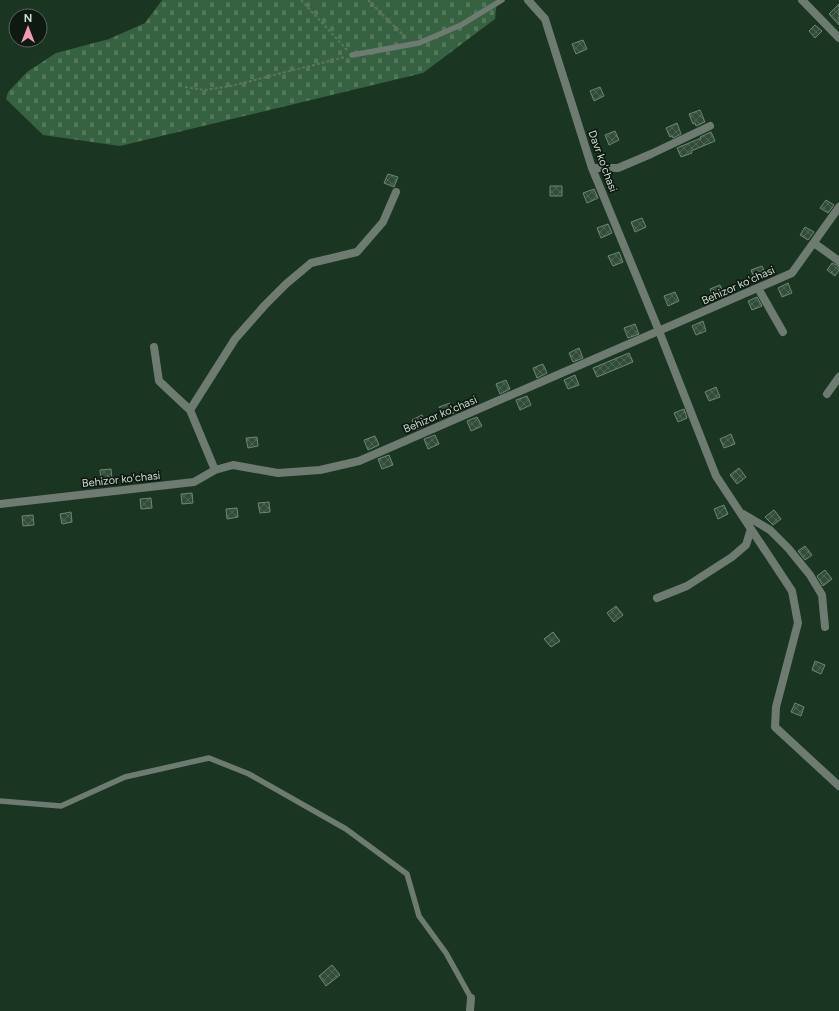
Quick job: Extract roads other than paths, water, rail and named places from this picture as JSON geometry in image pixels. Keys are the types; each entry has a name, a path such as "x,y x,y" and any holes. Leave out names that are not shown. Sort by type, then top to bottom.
{"street":[{"name":"Davr ko'chasi","path":"528,0 545,19 592,168 659,331 716,476 792,591 798,623 776,707 774,728 839,784"},
{"path":"802,0 839,38"},
{"path":"592,168 618,168 710,126"},
{"path":"190,410 235,339 265,305 286,284 311,263 357,252 384,222 396,192"},
{"name":"Behizor ko'chasi","path":"0,504 194,482 215,470 233,465 278,473 320,470 359,461 792,273 839,207"},
{"path":"814,242 839,261"},
{"path":"758,288 783,332"},
{"path":"154,347 159,381 190,410 215,470"},
{"path":"827,394 839,377"},
{"path":"740,513 770,530 788,548 810,575 822,594 825,628"},
{"path":"657,598 687,586 732,557 746,545 751,529"},
{"path":"470,1011 471,998"}],"lane":[{"path":"352,55 419,43 461,25 502,0"},
{"path":"0,801 61,806 125,777 209,758 249,774 346,829 407,874 419,916 446,953 471,998"}]}
